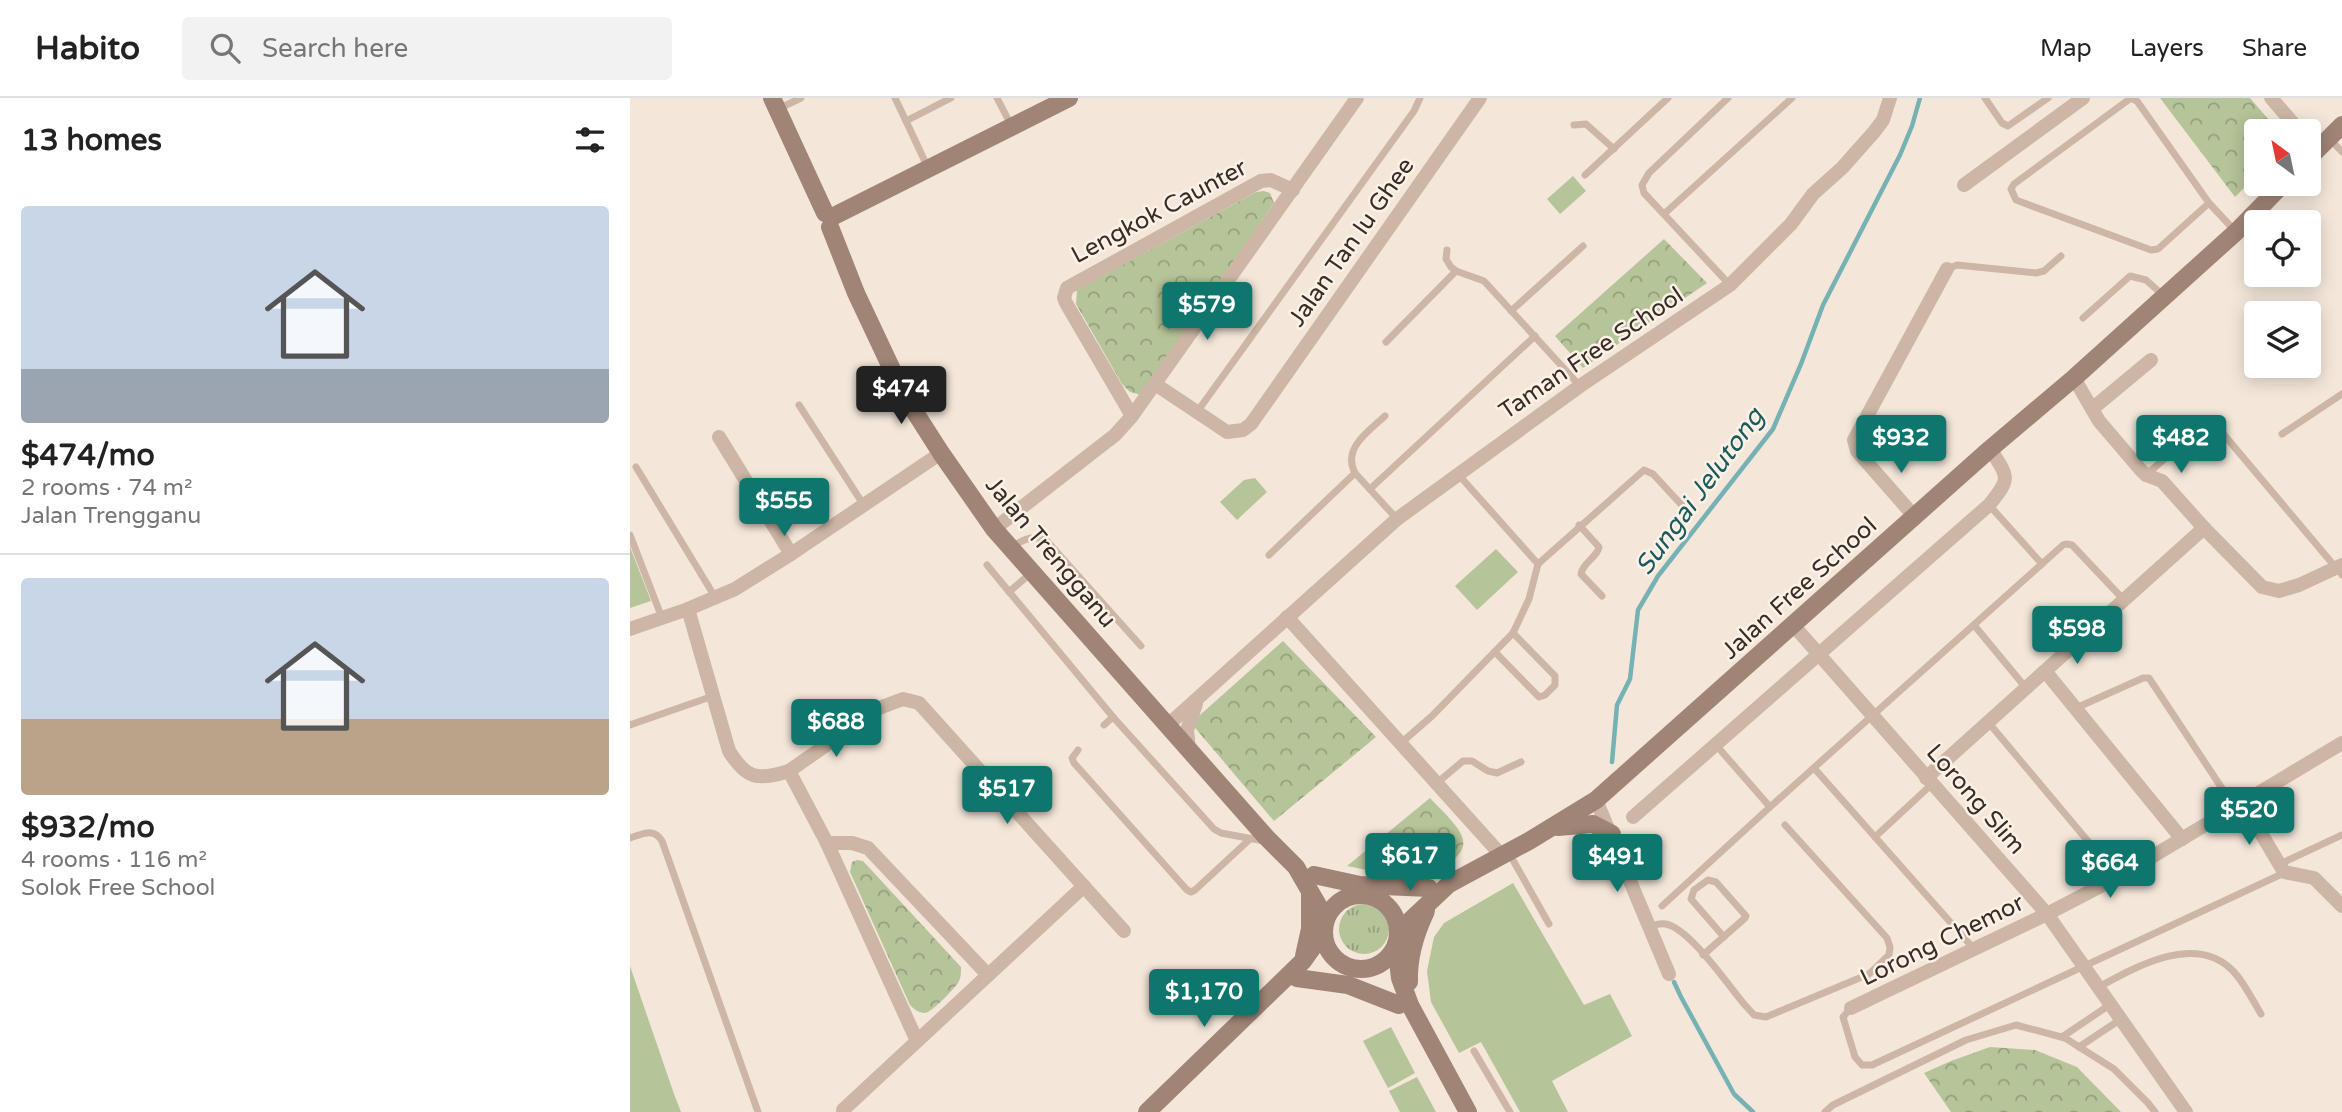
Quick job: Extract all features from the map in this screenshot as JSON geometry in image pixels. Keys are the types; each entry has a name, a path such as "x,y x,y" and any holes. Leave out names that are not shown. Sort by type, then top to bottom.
{"main road":[{"path":"830,219 1069,98"},
{"name":"Jalan Trengganu","path":"775,104 830,219 856,293 904,395 941,453 994,529 1031,573 1296,867 1325,926"},
{"name":"Jalan Free School","path":"1376,898 1431,893 1552,828 1596,800 1794,626 1914,516 2074,378 2236,232 2271,196"},
{"path":"1552,828 1593,824 1612,834"},
{"name":"Jalan Trengganu","path":"1296,867 1351,896"},
{"path":"1314,875 1360,885 1431,893"},
{"path":"1360,970 1372,968 1391,955 1397,938 1431,893"},
{"path":"1405,1005 1411,951 1431,893"},
{"path":"1300,970 1310,929 1310,894"},
{"path":"1300,970 1332,909 1351,896 1376,898 1392,911 1405,1005"},
{"path":"1325,926 1326,945 1332,956 1342,964 1360,970 1405,1005 1419,1024 1468,1112"},
{"path":"1147,1112 1277,985 1300,970 1342,964"},
{"path":"1300,970 1405,1005"}],"street":[{"path":"994,529 1115,435 1132,416 1357,98"},
{"name":"Jalan Tan Iu Ghee","path":"1155,384 1227,432 1243,430 1251,424 1480,98"},
{"name":"Taman Free School","path":"1168,725 1397,519 1580,386 1730,285 1791,224 1813,194 1842,168 1874,132 1883,120 1890,98"},
{"path":"1964,185 2083,98"},
{"path":"2271,98 2289,119"},
{"name":"Lengkok Caunter","path":"1132,416 1066,303 1064,298 1067,288 1261,181 1271,180 1293,190"},
{"path":"1914,516 1857,451 1854,440 1947,269"},
{"path":"2092,409 2151,360"},
{"path":"2074,378 2099,421 2146,475 2162,481 2262,587 2278,591 2341,569"},
{"path":"719,437 791,554"},
{"path":"1633,817 1989,505 2005,485 2005,477 1990,449"},
{"path":"630,629 735,589 941,453"},
{"path":"1929,781 1988,722 2204,528"},
{"path":"688,609 729,751 747,774 759,777 789,771 879,708 903,699 919,703 1125,931"},
{"path":"1287,617 1505,854"},
{"name":"Lorong Slim","path":"1794,626 2047,914 2186,1112"},
{"path":"2045,671 2182,839"},
{"path":"1189,749 1186,730 1200,696"},
{"name":"Lorong Chemor","path":"1851,1008 2118,877 2342,743"},
{"path":"789,771 827,843 917,1041"},
{"path":"1596,800 1669,974"},
{"path":"2239,806 2282,868 2314,878 2342,906"},
{"path":"827,843 852,843 868,848 988,975"},
{"path":"843,1110 1084,886"}],"lane":[{"path":"775,104 801,98"},
{"path":"895,98 928,169"},
{"path":"906,121 951,98"},
{"path":"997,98 1011,127"},
{"path":"1196,413 1324,238 1414,111 1420,98"},
{"path":"1586,176 1668,98"},
{"path":"1728,98 1643,181 1644,193 1730,285"},
{"path":"1985,98 2002,123 2008,126 2048,98"},
{"path":"2209,203 2155,251 2016,200 2011,189 2014,184 2131,98 2137,101 2209,203 2236,232"},
{"path":"1664,214 1789,99"},
{"path":"1574,125 1586,124 1614,149"},
{"path":"2321,142 2342,152"},
{"path":"1511,311 1583,246"},
{"path":"1447,250 1448,263 1456,271 1484,281 1580,386"},
{"path":"1947,269 1956,265 2036,273 2044,271 2061,256"},
{"path":"1386,342 1456,271"},
{"path":"2082,317 2130,276 2146,280 2164,297"},
{"path":"1370,489 1535,335"},
{"path":"2282,434 2342,394"},
{"path":"799,405 863,504"},
{"path":"1385,416 1353,448 1351,466 1397,519"},
{"path":"2146,475 2204,424 2215,424 2341,569"},
{"path":"636,467 715,597"},
{"path":"1401,743 1433,716 1513,633 1529,599 1538,564 1644,470 1650,471 1689,513"},
{"path":"1269,555 1355,473"},
{"path":"1458,473 1538,564"},
{"path":"1989,505 2042,564"},
{"path":"1579,525 1600,547 1598,553 1583,567 1581,574 1602,596"},
{"path":"630,535 662,618"},
{"path":"1009,547 1032,537 1047,541 1141,646"},
{"path":"1662,906 2063,545 2069,544 2124,600"},
{"path":"987,565 1113,717 1216,830 1271,842"},
{"path":"1009,592 1031,573"},
{"path":"1974,625 2026,688"},
{"path":"1495,652 1539,697 1555,685 1555,676 1513,633"},
{"path":"2075,708 2143,678 2149,678 2239,806"},
{"path":"630,725 713,696"},
{"path":"1104,724 1113,717"},
{"path":"1988,722 2118,877"},
{"path":"1715,745 1770,807"},
{"path":"1078,750 1072,758 1074,763 1191,892 1250,839"},
{"path":"1437,783 1463,761 1472,761 1497,773 1521,762"},
{"path":"1814,768 1974,949"},
{"path":"1875,837 1929,781"},
{"path":"1649,926 1663,923 1686,935 1754,1015 1766,1017 1869,974 1889,955 1887,937 1785,825"},
{"path":"630,838 651,832 656,833 662,841 758,1112"},
{"path":"1851,1008 1844,1014 1843,1021 1857,1062 1867,1066 2084,965 2282,868 2342,835"},
{"path":"1505,854 1549,924"},
{"path":"1703,955 1724,937 1746,916 1716,882 1708,880 1694,890 1691,899 1724,937"},
{"path":"2099,987 2171,954 2195,954 2216,958 2234,972 2261,1014"},
{"path":"2062,1037 2111,1004"},
{"path":"2080,1047 2121,1019"},
{"path":"1825,1112 1833,1105 1966,1040 2016,1025 2062,1037 2080,1047 2114,1069 2155,1112"},
{"path":"1474,1051 1510,1112"}],"green space":[{"path":"2160,98 2250,98 2268,119 2244,119 2244,188 2235,197"},
{"path":"1573,176 1586,191 1560,214 1547,199"},
{"path":"1256,192 1270,193 1274,203 1141,395 1130,392 1122,384 1076,304 1077,290"},
{"path":"1664,239 1707,283 1583,368 1555,336"},
{"path":"1255,478 1267,492 1237,520 1220,502 1244,480"},
{"path":"630,547 651,601 630,608"},
{"path":"1496,549 1518,572 1477,610 1455,586"},
{"path":"1283,641 1376,737 1274,821 1191,723"},
{"path":"1430,798 1461,835 1462,849 1451,862 1438,869 1413,875 1387,874 1347,866"},
{"path":"863,861 961,967 958,983 928,1012 920,1012 910,1005 850,872 852,862"},
{"path":"1513,883 1584,1005 1610,994 1632,1036 1552,1081 1568,1112 1520,1112 1481,1042 1459,1053 1431,1002 1427,971 1434,937 1444,923"},
{"path":"1364,904 1382,911 1389,929 1382,947 1364,954 1346,947 1339,929 1346,911"},
{"path":"630,966 674,1094 681,1112 630,1112"},
{"path":"1391,1027 1415,1073 1388,1088 1363,1041"},
{"path":"1990,1047 2035,1050 2077,1067 2121,1112 1951,1112 1924,1073"},
{"path":"1417,1077 1436,1112 1400,1112 1389,1091"}],"waterway":[{"name":"Sungai Jelutong","path":"1612,762 1617,705 1630,679 1638,610 1658,576 1773,429 1823,305 1900,155 1920,98"},
{"name":"Sungai Jelutong","path":"1674,982 1734,1094 1753,1112"}]}
